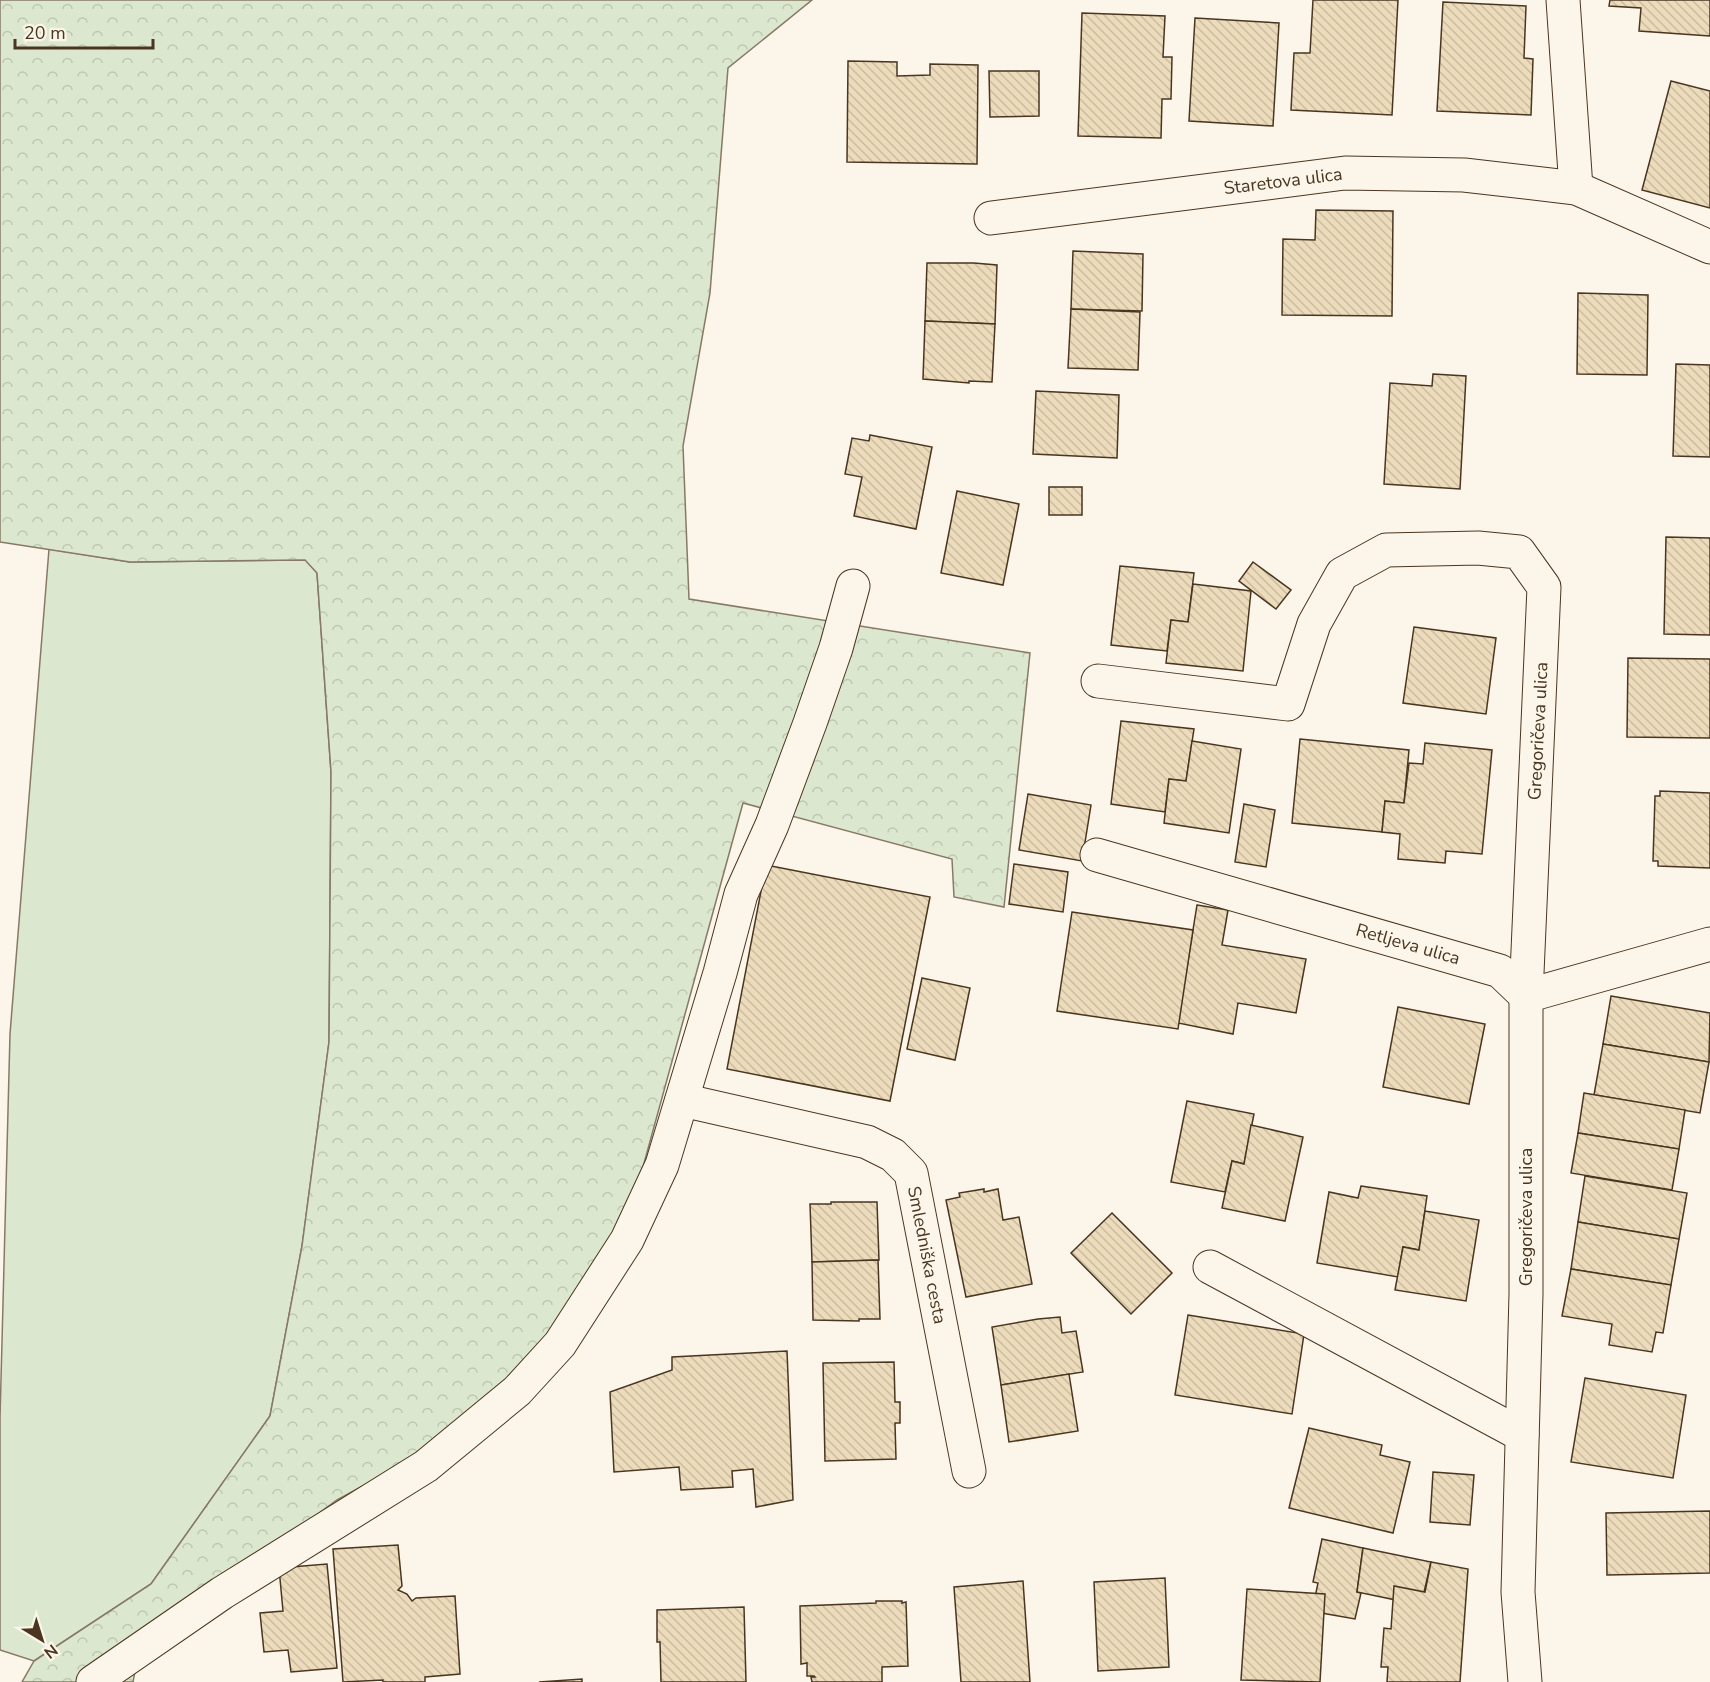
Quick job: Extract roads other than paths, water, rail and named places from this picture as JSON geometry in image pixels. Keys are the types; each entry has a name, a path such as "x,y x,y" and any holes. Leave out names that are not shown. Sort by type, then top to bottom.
{"street":[{"path":"1563,0 1576,188"},
{"name":"Staretova ulica","path":"991,218 1345,173 1464,175 1576,188 1710,247"},
{"name":"Gregoričeva ulica","path":"1098,681 1288,704 1314,624 1342,574 1386,550 1478,548 1519,552 1544,587 1526,996 1526,1294 1518,1592 1525,1682"},
{"path":"93,1682 134,1669 222,1593 426,1466 517,1391 560,1344 627,1240 662,1165 720,973 741,894 772,825 810,723 836,648 853,586"},
{"name":"Retljeva ulica","path":"1096,855 1500,971 1526,996"},
{"path":"1526,996 1710,944"},
{"name":"Smledniška cesta","path":"682,1100 867,1142 893,1155 911,1173 969,1471"},
{"path":"1210,1267 1522,1435"}]}
